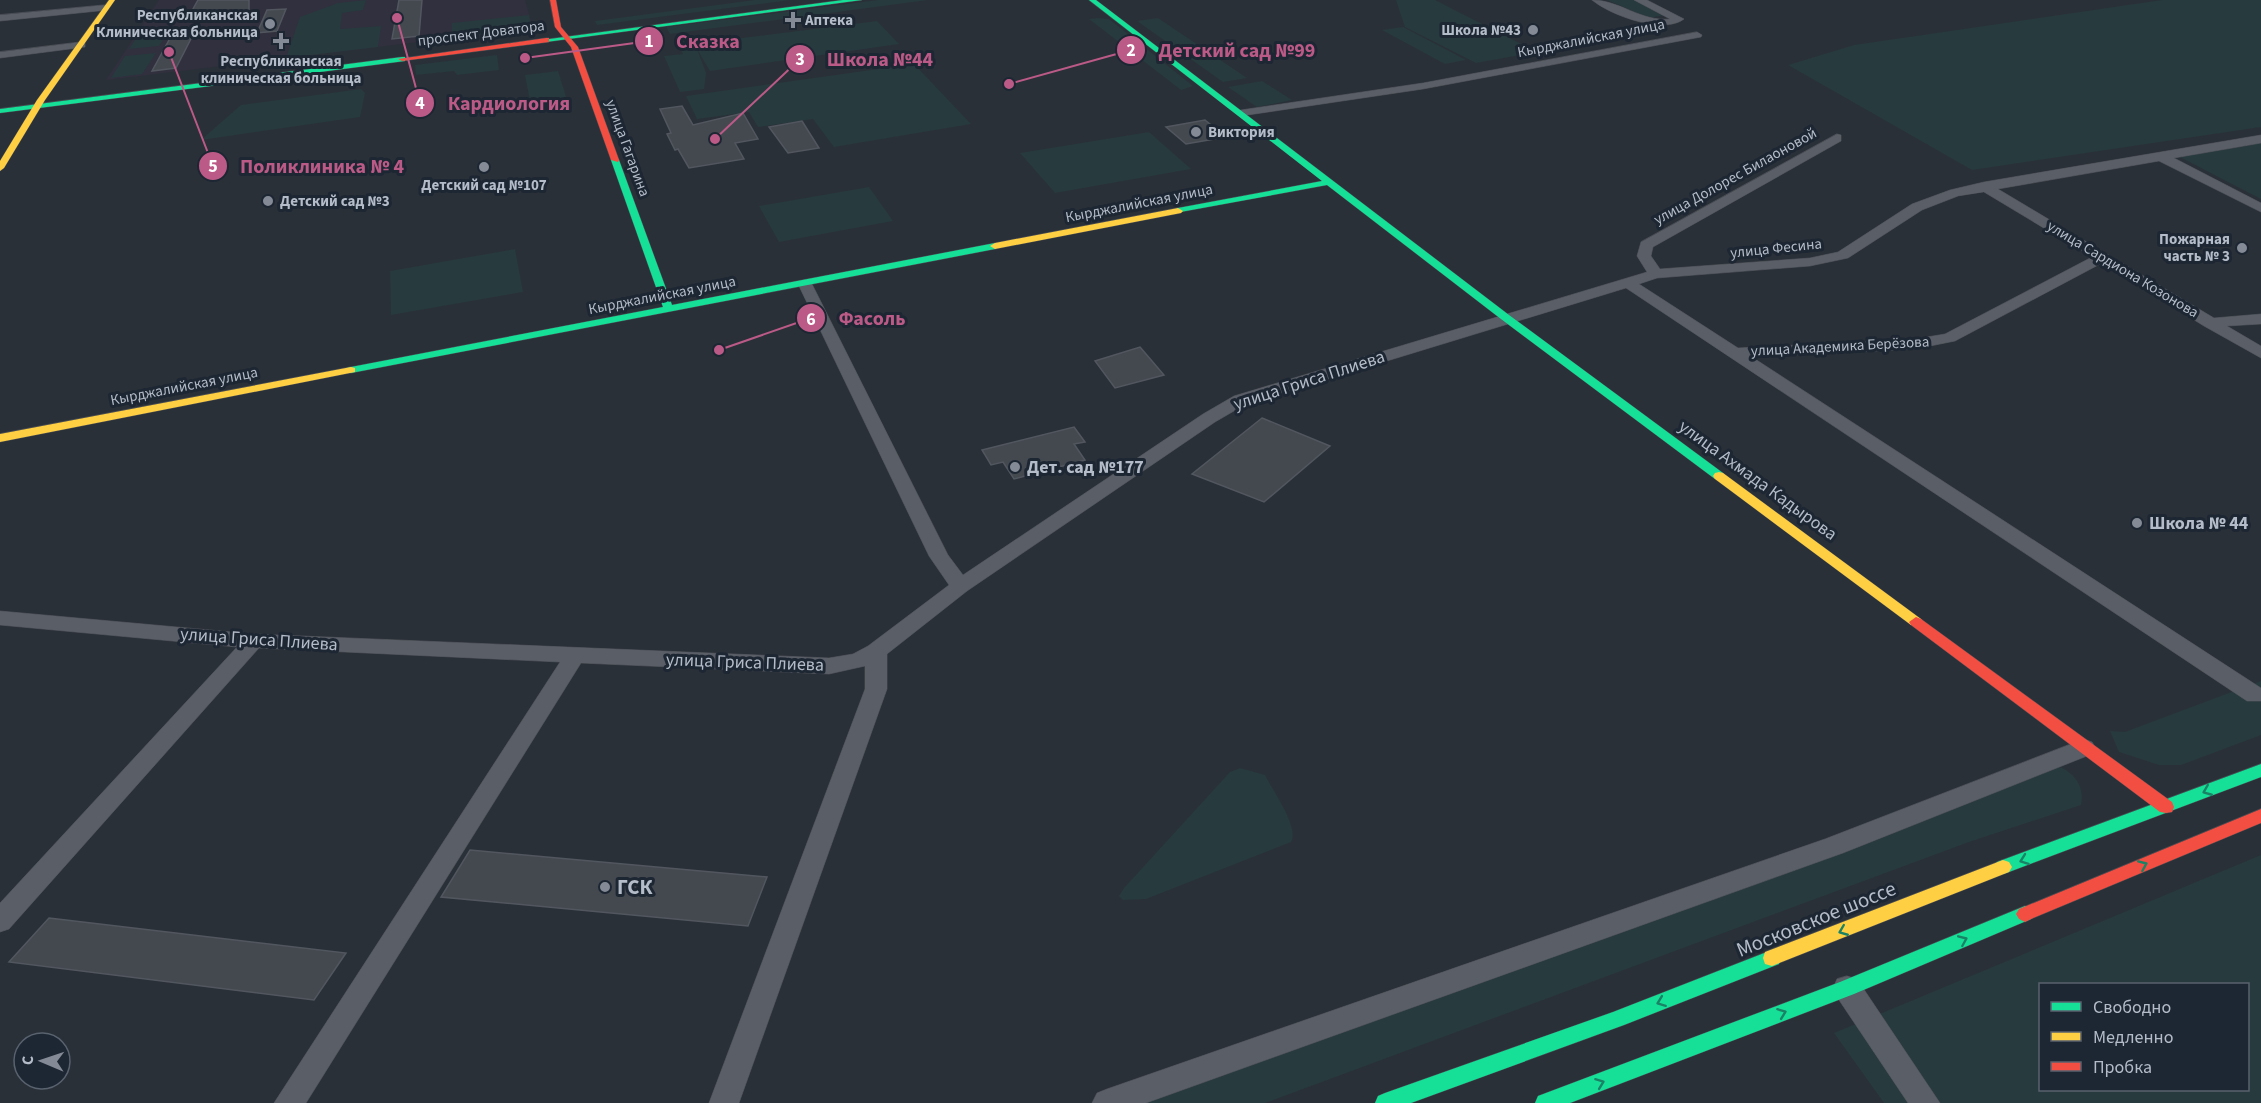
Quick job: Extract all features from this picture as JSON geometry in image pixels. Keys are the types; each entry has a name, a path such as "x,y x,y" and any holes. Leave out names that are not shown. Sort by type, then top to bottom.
{"main road":[{"name":"улица Гагарина","path":"553,0 558,27 574,47 669,310"},
{"name":"проспект Доватора","path":"566,37 823,0"},
{"name":"проспект Доватора","path":"0,105 39,103 859,0"},
{"name":"улица Ахмада Кадырова","path":"1092,0 1505,318 1831,556 2084,748 2166,807"},
{"path":"0,168 39,103 109,4"},
{"name":"проспект Доватора","path":"0,111 39,103"},
{"name":"Кырджалийская улица","path":"0,438 1329,182"},
{"name":"Московское шоссе","path":"1385,1103 1617,1020 1969,880 2261,770"},
{"path":"1545,1103 1847,988 2261,816"}],"street":[{"path":"1597,0 1649,21 1664,23 1678,19 1639,0"},
{"path":"0,18 109,4"},
{"name":"Кырджалийская улица","path":"1241,113 1431,85 1697,35"},
{"path":"0,55 81,45"},
{"name":"улица Долорес Билаоновой","path":"1656,274 1644,256 1646,245 1837,138"},
{"name":"улица Фесина","path":"1628,283 1656,274 1825,260 1843,255 1931,200 1984,186 2261,139"},
{"path":"2160,156 2261,208"},
{"name":"улица Сардиона Козонова","path":"1984,186 2104,256 2261,353"},
{"name":"улица Академика Берёзова","path":"1736,352 1915,344 1949,338 1985,321 2104,256"},
{"path":"1628,283 2255,695"},
{"name":"улица Гриса Плиева","path":"0,618 254,641 829,666 859,660 876,651 960,586 1209,417 1240,400 1505,318 1628,283"},
{"path":"805,284 939,556 960,586"},
{"path":"2210,323 2261,319"},
{"path":"0,921 254,641"},
{"path":"724,1103 876,689 876,651"},
{"path":"289,1103 411,916 575,655"},
{"path":"1107,1103 1834,846 2084,748"},
{"path":"1847,988 1925,1103"}],"shaded area":[{"name":"Республиканская клиническая больница","path":"159,0 525,0 533,28 106,80"}],"green space":[{"path":"366,0 363,10 342,13 340,29 381,26 378,47 286,58 300,17 338,3"},
{"path":"755,0 791,0 597,25 595,21"},
{"path":"878,0 928,0 670,34 666,27"},
{"path":"1396,0 1435,0 1537,52 1476,63 1405,27"},
{"path":"1607,0 1636,0 1671,14 1649,18"},
{"path":"2162,0 2261,0 2261,127 1972,170 1788,65 1854,45"},
{"path":"529,15 531,28 452,38 452,23"},
{"path":"1158,18 1247,78 1223,82 1137,21"},
{"path":"1089,19 1109,19 1193,86 1181,90"},
{"path":"877,21 899,44 710,71 697,49 706,73 704,89 680,92 664,56 683,54 679,46"},
{"path":"1403,27 1466,60 1445,64 1382,30"},
{"path":"170,29 159,46 129,49 141,31"},
{"path":"156,53 142,74 111,78 125,56"},
{"path":"497,55 499,70 457,75 454,71 416,75 415,65"},
{"path":"914,64 971,124 834,147 813,119 758,127 749,112 697,119 686,96"},
{"path":"558,71 569,106 532,111 525,75"},
{"path":"1262,81 1292,100 1257,107 1228,87"},
{"path":"361,89 365,93 360,117 201,140 241,105"},
{"path":"1149,132 1191,169 1055,193 1020,153"},
{"path":"2261,140 2261,199 2176,155"},
{"path":"869,187 893,221 779,242 759,206"},
{"path":"515,249 523,292 391,315 390,271"},
{"path":"2261,681 2261,735 2181,765 2159,765 2119,752 2110,731 2125,732"},
{"path":"2055,765 2068,771 2077,780 2081,791 2081,805 1969,842 1265,1103 1118,1103"},
{"path":"1240,768 1265,775 1289,818 1293,836 1291,842 1146,899 1123,900 1119,896 1124,888 1230,772"},
{"path":"2261,855 2261,1103 1884,1103 1834,1033"}],"building":[{"path":"198,0 249,0 249,10 189,16"},
{"path":"399,0 422,0 419,36 392,39"},
{"path":"286,9 277,31 257,33 267,10"},
{"path":"196,29 176,68 152,71 174,31"},
{"path":"682,106 693,125 743,113 758,139 735,143 744,159 689,168 678,149 675,150 667,134 671,133 660,109"},
{"name":"Виктория","path":"1205,120 1226,137 1186,144 1166,127"},
{"path":"802,121 819,148 788,153 769,127"},
{"path":"1140,347 1164,375 1115,388 1095,361"},
{"path":"1262,418 1330,446 1264,502 1192,474"},
{"name":"Дет. сад №177","path":"1074,427 1085,442 1074,444 1085,460 1014,479 1003,462 991,465 982,450"},
{"name":"ГСК","path":"470,850 767,877 748,926 441,897"},
{"path":"49,918 346,953 314,1000 9,962"}],"traffic: fast":[{"path":"546,40 859,0"},
{"path":"1092,0 1505,317 1719,476"},
{"path":"0,111 402,59"},
{"path":"615,160 669,310"},
{"path":"1178,211 1329,182"},
{"path":"351,370 995,246"},
{"path":"2003,867 2261,770"},
{"path":"1545,1103 1847,988 2025,914"},
{"path":"1385,1103 1617,1019 1772,958"}],"traffic: slow":[{"path":"0,168 41,100 112,0"},
{"path":"995,246 1178,211"},
{"path":"0,438 351,370"},
{"path":"1719,476 1916,622"},
{"path":"1772,958 2003,867"}],"traffic: jam":[{"path":"553,0 558,27 574,47 615,160"},
{"path":"402,59 546,40"},
{"path":"1916,622 2166,807"},
{"path":"2025,914 2261,816"}],"place":[{"name":"Кардиология","path":"397,18"},
{"name":"Аптека","path":"793,20"},
{"name":"Республиканская Клиническая больница","path":"270,24"},
{"name":"Школа №43","path":"1533,30"},
{"name":"Республиканская клиническая больница","path":"281,41"},
{"name":"Поликлиника № 4","path":"169,52"},
{"name":"Сказка","path":"525,58"},
{"name":"Детский сад №99","path":"1009,84"},
{"name":"Виктория","path":"1196,132"},
{"name":"Школа №44","path":"715,139"},
{"name":"Детский сад №107","path":"484,167"},
{"name":"Детский сад №3","path":"268,201"},
{"name":"Пожарная часть № 3","path":"2242,248"},
{"name":"Фасоль","path":"719,350"},
{"name":"Дет. сад №177","path":"1015,467"},
{"name":"Школа № 44","path":"2137,523"},
{"name":"ГСК","path":"605,887"}]}
